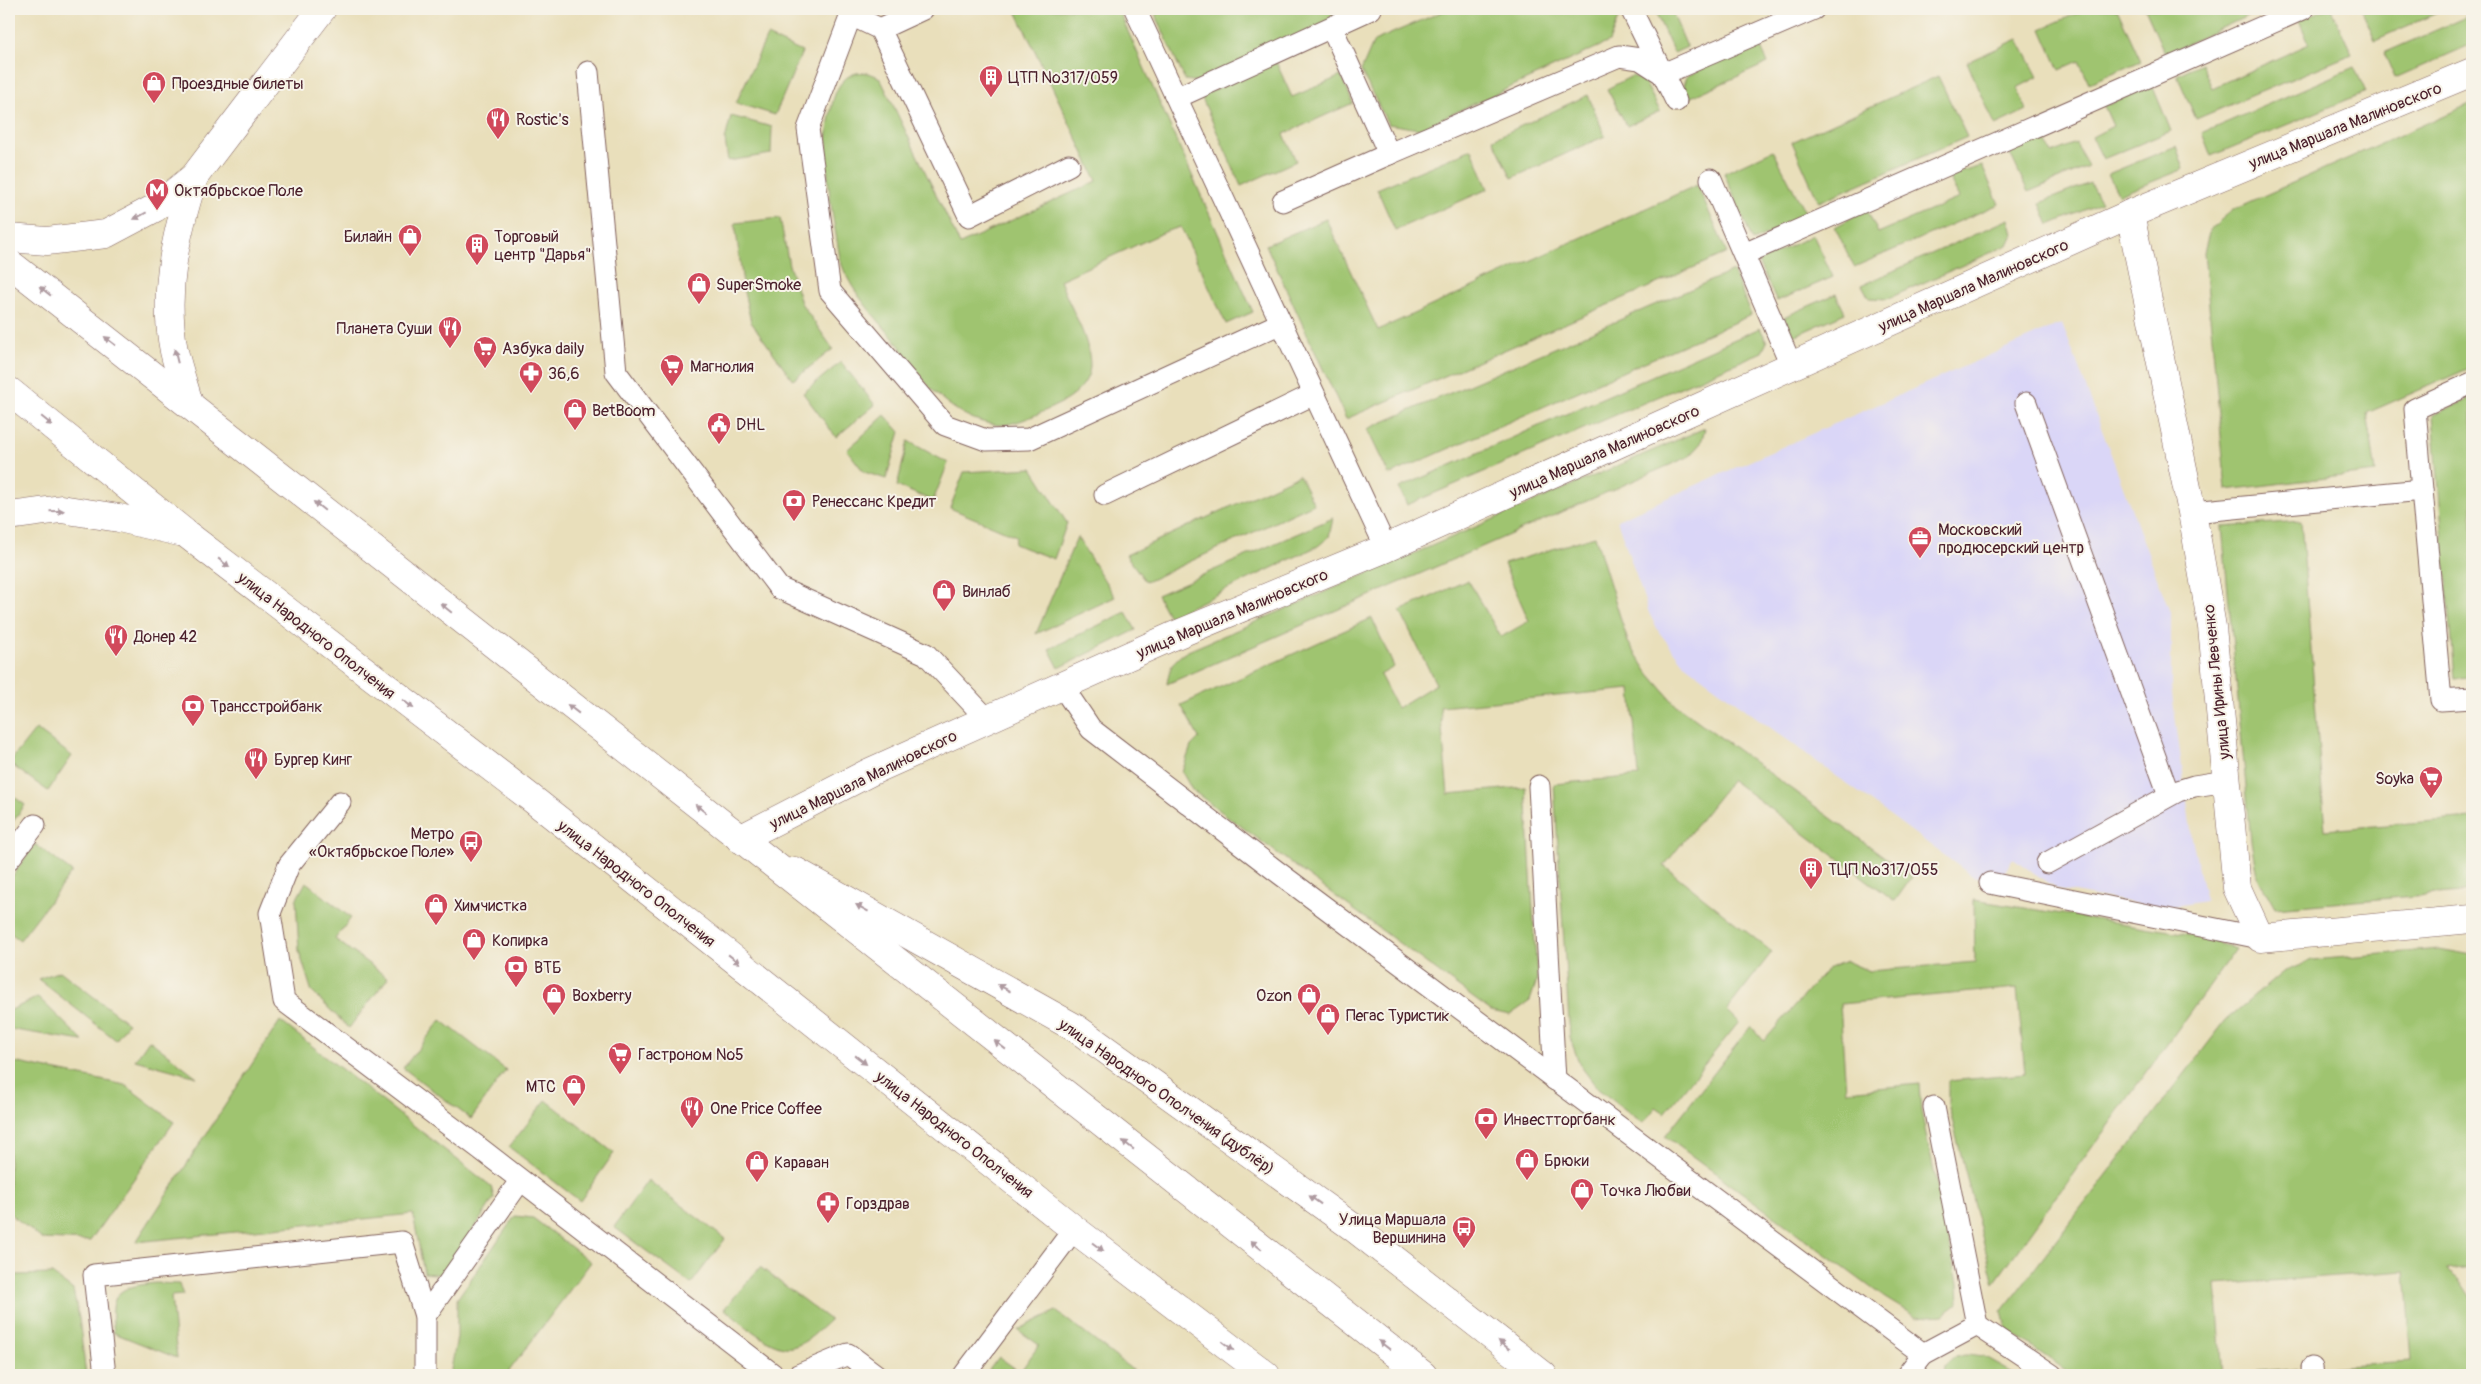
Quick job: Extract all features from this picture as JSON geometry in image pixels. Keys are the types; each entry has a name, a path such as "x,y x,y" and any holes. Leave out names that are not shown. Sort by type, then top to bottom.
{"street":[{"path":"9,238 47,240 106,234 155,208 194,177 322,9"},
{"name":"улица Маршала Малиновского","path":"740,839 870,772 1171,637 1386,548 2130,214 2472,72"},
{"path":"190,403 174,351 168,291 178,226 194,177"},
{"name":"улица Ирины Левченко","path":"2130,214 2192,512 2216,657 2237,888 2260,938"},
{"path":"9,263 190,403 740,839 1423,1375"},
{"name":"улица Народного Ополчения","path":"9,390 185,533 531,798 1074,1229 1266,1375"},
{"path":"9,516 61,510 119,518 185,533"},
{"name":"улица Народного Ополчения (дублёр)","path":"740,839 1076,1029 1354,1228 1543,1375"},
{"path":"2260,938 2472,919"}],"lane":[{"path":"880,29 923,9"},
{"path":"1135,9 1178,97 1386,548"},
{"path":"1178,97 1372,9"},
{"path":"1631,9 1676,101"},
{"path":"1663,74 1814,9"},
{"path":"1744,254 2303,9"},
{"path":"1069,165 969,216 880,29 851,15 808,129 830,291 945,425 986,440 1029,438 1281,323"},
{"path":"1332,28 1389,154"},
{"path":"1283,200 1619,56 1640,58 1663,74"},
{"path":"588,72 616,372 779,588 926,654 987,719"},
{"path":"1710,179 1792,366"},
{"path":"2472,383 2414,409 2441,700 2472,698"},
{"path":"1105,495 1314,394"},
{"path":"2026,403 2169,796"},
{"path":"2192,512 2422,490"},
{"path":"1062,686 1091,729 1282,876 1923,1354"},
{"path":"2048,863 2169,796 2194,786 2227,781"},
{"path":"1539,786 1555,1080"},
{"path":"340,802 289,866 270,913 284,1001 478,1147 520,1182 774,1375"},
{"path":"9,859 35,825"},
{"path":"1990,883 2260,938"},
{"path":"1934,1107 1977,1324 2052,1375"},
{"path":"425,1316 520,1182"},
{"path":"964,1375 1074,1229"},
{"path":"105,1375 94,1275 402,1242 425,1316 425,1375"},
{"path":"1907,1375 1923,1354 1977,1324"},
{"path":"798,1375 848,1354 876,1375"}],"shaded area":[{"path":"2062,323 2171,615 2171,687 2192,839 2206,901 2161,908 2058,889 2013,859 2003,874 1975,878 1684,664 1659,632 1649,613 1617,520"}],"green space":[{"path":"1015,9 1118,9 1253,312 1226,324 1181,227 1167,231 1060,280 1087,344 1089,373 1083,385 1061,403 1019,421 998,425 982,422 967,416 935,393 853,287 842,265 839,254 827,168 827,151 830,118 836,92 850,75 864,73 880,78 960,244 1097,181"},
{"path":"1153,9 1355,9 1199,82 1185,80"},
{"path":"1448,9 1613,9 1618,19 1609,42 1419,129 1388,124 1361,71 1374,41"},
{"path":"1654,9 1685,9 1673,14 1687,47 1674,53"},
{"path":"2087,9 2117,9 2141,61 2089,83 2079,61 2059,70 2041,29"},
{"path":"2145,9 2263,9 2165,54"},
{"path":"2326,9 2331,9 2352,54 2196,119 2177,75 2201,63 2212,88 2309,44 2299,20"},
{"path":"2361,9 2446,9 2375,40"},
{"path":"2466,17 2472,31 2472,44 2395,78 2384,53"},
{"path":"767,36 802,52 775,115 736,103"},
{"path":"2018,39 2038,77 2017,88 2027,110 1995,125 1967,62"},
{"path":"1751,46 1761,48 1768,63 1689,98 1684,86 1687,76"},
{"path":"1276,62 1292,97 1341,76 1353,103 1284,134 1296,161 1241,186 1201,96"},
{"path":"2354,67 2366,92 2211,156 2202,133"},
{"path":"1632,76 1644,81 1660,111 1627,126 1607,89"},
{"path":"1938,76 1967,137 1819,202 1792,142"},
{"path":"2152,85 2171,131 2103,159 2092,137 2113,126 2104,106"},
{"path":"1588,95 1605,136 1512,178 1493,139"},
{"path":"2472,103 2472,367 2367,413 2376,472 2226,490 2204,252 2210,229 2234,209"},
{"path":"731,116 772,127 771,154 728,161 725,140"},
{"path":"2042,133 2052,153 2076,143 2088,167 2028,192 2008,149"},
{"path":"2176,146 2184,169 2119,195 2108,174"},
{"path":"1472,149 1488,189 1395,230 1377,189"},
{"path":"1773,150 1807,216 1753,241 1724,173"},
{"path":"1982,166 1999,204 1854,267 1835,227 1867,209 1878,233 1959,198 1949,176"},
{"path":"2090,183 2101,203 2049,225 2040,203"},
{"path":"1697,185 1727,253 1346,419 1266,245 1326,219 1378,330"},
{"path":"780,218 789,265 801,303 833,349 793,380 751,322 744,292 735,223"},
{"path":"2009,219 2013,234 2008,245 1887,299 1869,298 1862,285"},
{"path":"1813,235 1833,277 1777,301 1758,262"},
{"path":"1733,271 1751,315 1389,475 1367,429"},
{"path":"1836,294 1845,313 1794,336 1784,317"},
{"path":"1760,328 1767,342 1762,352 1407,505 1399,488"},
{"path":"841,362 875,405 836,437 803,393"},
{"path":"2472,398 2472,678 2454,679 2433,415"},
{"path":"885,415 900,432 886,479 864,472 847,450"},
{"path":"1705,428 1701,443 1688,457 1167,684 1173,664 1188,651"},
{"path":"908,441 948,463 933,501 897,486"},
{"path":"1032,468 1067,523 1054,559 1014,544 1016,536 950,508 964,472"},
{"path":"1299,475 1314,504 1146,582 1126,555"},
{"path":"1333,518 1329,537 1318,546 1169,617 1157,595"},
{"path":"2301,521 2325,830 2472,818 2472,891 2275,908 2257,876 2251,841 2222,527"},
{"path":"1595,536 1628,642 1649,674 1676,705 1912,877 1895,901 1732,780 1664,866 1772,952 1727,1010 1739,1022 1665,1113 1656,1107 1643,1123 1598,1089 1580,1065 1570,1038 1554,784 1639,776 1631,689 1440,707 1448,794 1526,787 1537,980 1530,1001 1510,1015 1491,1011 1192,790 1182,772 1191,746 1199,738 1181,705 1372,618 1394,667 1380,675 1397,708 1436,684 1400,611 1468,580 1501,637 1529,621 1504,564"},
{"path":"1077,537 1115,597 1036,634"},
{"path":"1126,612 1136,630 1059,668 1049,649"},
{"path":"36,729 72,756 48,791 9,763"},
{"path":"9,793 25,805 9,827"},
{"path":"35,844 72,872 20,940 9,932 9,881"},
{"path":"306,882 351,918 335,939 388,978 349,1028 312,992 299,951 296,900"},
{"path":"1974,900 2201,936 2236,949 1994,1283 1948,1104 1948,1081 2025,1074 2017,988 1840,1004 1846,1091 1919,1084 1921,1111 1958,1283 1959,1303 1943,1315 1916,1317 1885,1298 1665,1136 1751,1026 1764,1041 1827,969 1846,961 1869,971 1975,962"},
{"path":"2439,949 2472,955 2472,1266 2446,1269 2458,1278 2472,1299 2472,1375 2333,1375 2332,1366 2412,1361 2405,1271 2216,1285 2223,1375 2073,1375 2007,1330 2002,1311 2226,1020 2283,972 2313,960"},
{"path":"60,971 128,1023 116,1040 38,979"},
{"path":"38,997 83,1041 9,1029 9,1011"},
{"path":"441,1020 506,1070 471,1119 403,1068"},
{"path":"280,1021 491,1186 494,1198 444,1275 424,1273 413,1214 136,1242"},
{"path":"149,1040 197,1077 135,1060"},
{"path":"9,1061 125,1085 174,1122 90,1241 42,1239 9,1213"},
{"path":"546,1100 614,1153 580,1201 509,1147"},
{"path":"648,1180 725,1239 691,1284 614,1227"},
{"path":"515,1216 533,1218 591,1262 506,1375 450,1375 457,1337 457,1299"},
{"path":"760,1267 830,1320 807,1340 792,1347 784,1347 766,1340 747,1327 724,1309"},
{"path":"52,1274 73,1290 79,1318 86,1375 9,1375 9,1284 16,1275"},
{"path":"156,1283 179,1284 183,1295 171,1296 177,1358 114,1333 113,1308 118,1294 132,1287"},
{"path":"1056,1311 1139,1375 985,1375 999,1357 1020,1372 1039,1345 1018,1330"},
{"path":"1956,1355 1983,1356 2017,1375 1944,1375 1945,1365"},
{"path":"2298,1369 2299,1375 2223,1375"}],"place":[{"name":"ЦТП №317/059","path":"991,98"},
{"name":"Проездные билеты","path":"154,104"},
{"name":"Rostic's","path":"498,140"},
{"name":"Октябрьское Поле","path":"157,211"},
{"name":"Билайн","path":"410,257"},
{"name":"Торговый центр \"Дарья\"","path":"477,266"},
{"name":"SuperSmoke","path":"699,305"},
{"name":"Планета Суши","path":"450,349"},
{"name":"Азбука daily","path":"485,369"},
{"name":"Магнолия","path":"672,387"},
{"name":"36,6","path":"531,394"},
{"name":"BetBoom","path":"575,431"},
{"name":"DHL","path":"719,445"},
{"name":"Ренессанс Кредит","path":"794,522"},
{"name":"Московский продюсерский центр","path":"1920,559"},
{"name":"Винлаб","path":"944,612"},
{"name":"Донер 42","path":"116,657"},
{"name":"Трансстройбанк","path":"193,727"},
{"name":"Бургер Кинг","path":"256,780"},
{"name":"Soyka","path":"2431,799"},
{"name":"Метро «Октябрьское Поле»","path":"471,863"},
{"name":"ТЦП №317/055","path":"1811,890"},
{"name":"Химчистка","path":"436,926"},
{"name":"Копирка","path":"474,961"},
{"name":"ВТБ","path":"516,988"},
{"name":"Boxberry","path":"554,1016"},
{"name":"Ozon","path":"1309,1016"},
{"name":"Пегас Туристик","path":"1328,1036"},
{"name":"Гастроном №5","path":"620,1075"},
{"name":"МТС","path":"574,1107"},
{"name":"One Price Coffee","path":"692,1129"},
{"name":"Инвестторгбанк","path":"1486,1140"},
{"name":"Брюки","path":"1527,1181"},
{"name":"Караван","path":"757,1183"},
{"name":"Точка Любви","path":"1582,1211"},
{"name":"Горздрав","path":"828,1224"},
{"name":"Улица Маршала Вершинина","path":"1464,1249"}]}
